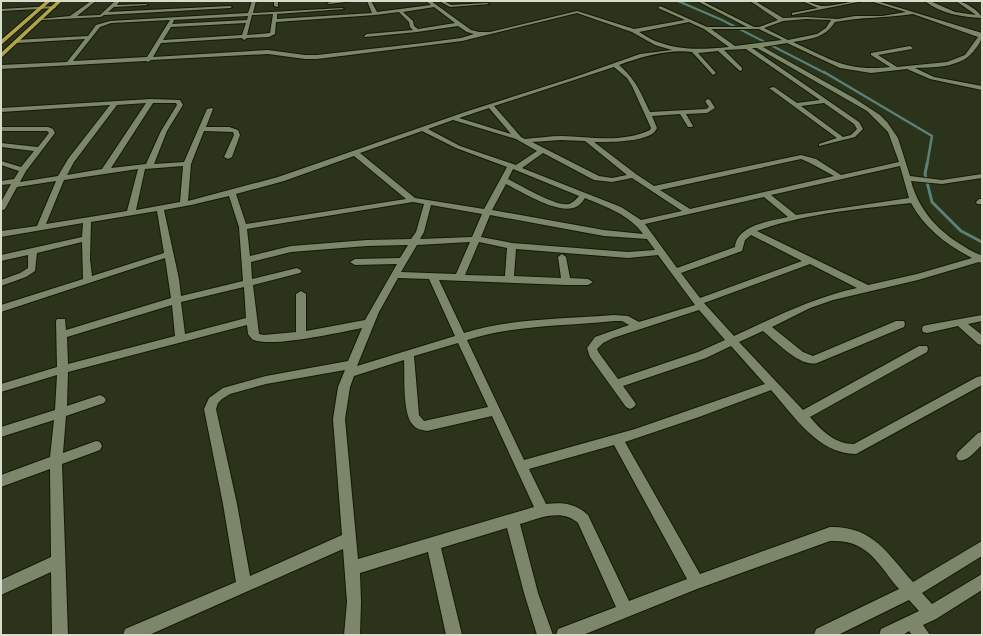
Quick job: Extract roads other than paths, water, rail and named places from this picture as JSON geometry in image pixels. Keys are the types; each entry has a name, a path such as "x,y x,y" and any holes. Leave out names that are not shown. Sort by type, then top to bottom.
{"main road":[{"path":"1,56 60,1"},
{"path":"1,43 45,4"},
{"path":"19,28 33,27"}],"street":[{"path":"72,17 94,1"},
{"path":"42,19 99,17 118,1"},
{"path":"227,15 232,1"},
{"path":"244,38 254,1"},
{"path":"320,3 351,1"},
{"path":"369,1 375,14"},
{"path":"428,1 469,31 479,34"},
{"path":"441,1 450,6 486,4"},
{"path":"699,1 840,66 851,69 871,71 956,61 966,56 981,38 913,13 872,1"},
{"path":"752,1 776,18 782,20"},
{"path":"804,1 824,8"},
{"path":"776,18 861,1"},
{"path":"888,1 898,8"},
{"path":"927,1 942,10 956,15 982,17"},
{"path":"958,1 982,17"},
{"path":"342,2 342,16"},
{"path":"1,10 45,4"},
{"path":"1,6 45,4 54,7"},
{"path":"268,7 276,4 283,6"},
{"path":"113,6 146,5"},
{"path":"274,21 375,14 434,6"},
{"path":"104,14 230,7"},
{"path":"253,8 260,7"},
{"path":"660,7 706,28 734,48"},
{"path":"68,64 98,26 110,22 342,9"},
{"path":"400,11 411,22 412,27 416,31"},
{"path":"1,67 148,60 268,52 305,57 317,56 462,39 574,12 582,13 634,31 654,42 670,48 683,50"},
{"path":"160,42 270,36 272,34 276,13"},
{"path":"706,28 757,28 782,20 894,16 913,13"},
{"path":"148,60 174,18"},
{"path":"1,234 184,204 232,193 281,179 453,118 642,55 683,50 719,49 778,44 818,35 828,29 836,19"},
{"path":"634,31 690,20"},
{"path":"169,26 249,22"},
{"path":"367,36 402,33 459,24"},
{"path":"402,33 410,46"},
{"path":"17,42 89,37"},
{"path":"642,55 654,42"},
{"path":"760,46 872,113 890,132 898,147 916,208 929,224 950,240 982,259"},
{"path":"975,46 982,48"},
{"path":"747,47 857,123 860,129 853,136 821,145"},
{"path":"895,68 873,54 910,48"},
{"path":"719,49 740,69"},
{"path":"694,50 713,73"},
{"path":"490,106 521,139 618,139 649,134 654,128 632,81 615,65"},
{"path":"908,67 932,78 982,88"},
{"path":"772,88 842,139"},
{"path":"1,110 151,101 176,100 180,102 145,167 131,212"},
{"path":"105,171 151,101"},
{"path":"647,114 682,113 710,109 712,108 708,101"},
{"path":"797,105 827,101"},
{"path":"41,227 61,178 81,145 115,103"},
{"path":"184,204 187,164 210,109"},
{"path":"682,113 690,126"},
{"path":"453,118 521,139 597,178 605,180 633,176"},
{"path":"1,129 48,128 52,130 52,133 23,170 1,210"},
{"path":"202,129 229,129 236,131 237,135 228,157"},
{"path":"422,129 458,147 539,176 630,215 640,223 651,237 699,304 816,432 833,445 845,450 856,449 981,380"},
{"path":"586,139 633,176 687,211"},
{"path":"1,145 40,149"},
{"path":"459,278 487,212 504,180 514,167 543,150"},
{"path":"354,153 413,200"},
{"path":"653,189 801,157 813,161 840,177"},
{"path":"640,223 687,211 902,163"},
{"path":"1,164 23,170"},
{"path":"1,183 16,183 105,171 187,164"},
{"path":"906,178 935,182 981,177"},
{"path":"504,180 540,198 565,207 576,203 584,195"},
{"path":"232,193 242,228 247,260 252,320 254,334 257,338 263,339 301,334 369,323"},
{"path":"765,194 794,218"},
{"path":"242,228 413,200 604,233 651,237"},
{"path":"675,272 738,250 741,238 768,224 794,218 913,200"},
{"path":"352,635 354,602 352,568 339,419 344,387 369,323 420,232 428,203"},
{"path":"160,208 177,300 180,338"},
{"path":"87,220 86,259 88,281"},
{"path":"752,232 865,288"},
{"path":"1,258 86,239"},
{"path":"247,260 291,249 367,242 414,242 476,239 512,246 628,255 661,252"},
{"path":"509,280 512,246"},
{"path":"1,283 24,275 32,269 33,250"},
{"path":"1,309 169,254"},
{"path":"562,257 566,282"},
{"path":"616,384 683,363 831,297 918,277 982,259"},
{"path":"355,262 404,261"},
{"path":"630,404 594,354 592,348 599,340 699,304 810,261"},
{"path":"62,335 177,300 297,271"},
{"path":"395,275 588,282"},
{"path":"433,277 542,510"},
{"path":"301,294 301,334"},
{"path":"244,585 230,504 210,409 213,401 218,396 227,391 266,380 351,368 409,354 461,337 500,328 614,318 624,318 638,326"},
{"path":"927,329 982,318"},
{"path":"1,388 63,369 252,320"},
{"path":"60,635 57,562 56,461 61,412 63,369 61,321"},
{"path":"959,322 982,341"},
{"path":"764,326 799,355 813,360 900,324"},
{"path":"802,416 923,349"},
{"path":"409,354 413,415 416,421 421,425 427,426 496,410"},
{"path":"522,466 617,439 695,414 773,385"},
{"path":"1,432 100,400"},
{"path":"962,456 982,437"},
{"path":"617,439 697,582"},
{"path":"1,481 96,446"},
{"path":"352,568 542,510 568,509 577,512 583,519 626,611"},
{"path":"512,520 530,593 545,635"},
{"path":"564,635 697,582 830,534 845,533 860,538 872,545 931,614"},
{"path":"132,635 350,539"},
{"path":"433,543 454,635"},
{"path":"822,635 893,598 911,591 982,548"},
{"path":"1,588 57,562"},
{"path":"887,635 911,622 931,614 982,581"},
{"path":"911,622 922,635"}],"waterway":[{"path":"678,1 722,20 825,73"},
{"path":"824,72 932,136 927,165"},
{"path":"927,164 925,174 932,202 961,231 982,242"}]}
